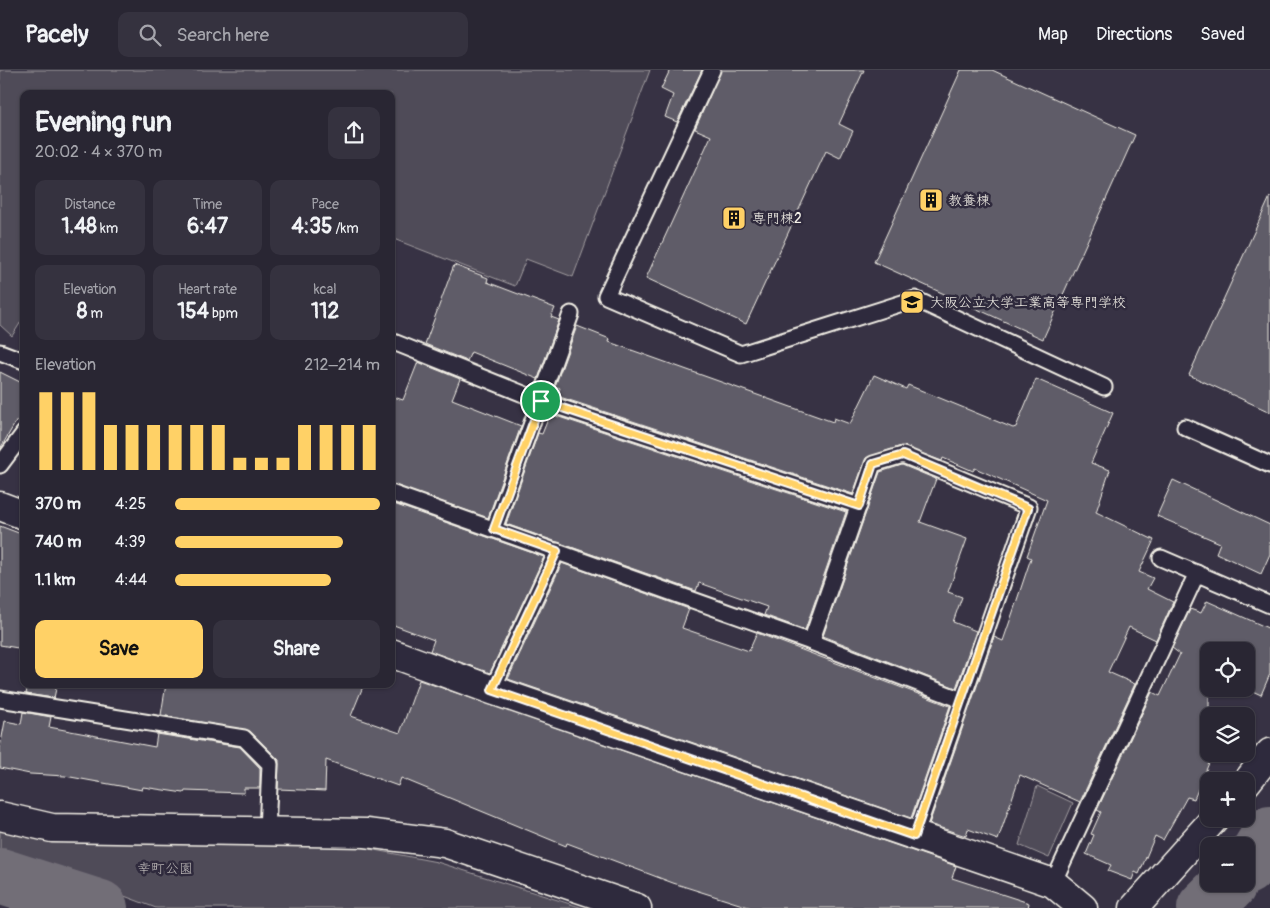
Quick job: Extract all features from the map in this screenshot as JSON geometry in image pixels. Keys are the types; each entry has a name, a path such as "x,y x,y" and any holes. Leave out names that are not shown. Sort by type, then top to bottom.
{"street":[{"path":"0,506 20,514"},
{"path":"395,654 492,690 1053,883 1083,908"},
{"path":"1255,772 1270,753"},
{"path":"0,816 52,828 366,833 445,843 637,908"},
{"path":"1134,908 1207,827"}],"lane":[{"path":"712,70 606,296 741,354 915,299 1104,387"},
{"path":"494,529 571,314"},
{"path":"395,343 541,401 859,506"},
{"path":"0,352 20,360"},
{"path":"1185,427 1270,465"},
{"path":"0,465 20,438"},
{"path":"811,642 873,464 903,455 1028,508 914,836"},
{"path":"395,493 811,642 962,700"},
{"path":"492,690 557,551"},
{"path":"1161,558 1270,605"},
{"path":"1053,883 1197,573"},
{"path":"0,699 244,738 270,764 267,831"}],"green space":[{"path":"0,70 650,70 573,277 526,259 515,286 395,240 395,90 20,90 20,323 12,336 0,325"},
{"path":"1037,786 1073,803 1049,858 1019,845"},
{"name":"幸町公園","path":"0,811 364,848 437,862 583,908 156,908 0,849"}],"building":[{"path":"670,70 702,70 677,122 665,117 673,95 661,89"},
{"name":"専門棟2","path":"721,70 864,70 839,124 853,131 840,158 826,151 746,324 646,278 711,136 695,129"},
{"name":"教養棟","path":"961,70 992,70 1135,135 1043,339 874,262"},
{"path":"1270,197 1270,412 1189,375"},
{"path":"454,265 488,278 487,282 555,308 551,317 559,320 538,379 471,352 467,361 425,344"},
{"path":"577,326 610,339 609,342 833,422 834,418 850,424 874,375 906,389 908,385 1013,428 1016,427 1036,379 1113,413 1091,463 1110,470 1096,512 1154,540 1139,572 1153,578 1147,589 1173,602 1156,640 1129,627 1108,672 1135,684 1080,802 1020,775 998,840 968,829 966,836 929,824 994,637 1003,641 1031,558 1027,556 1047,500 975,468 973,471 943,458 942,461 901,446 866,458 853,494 557,396 560,388 555,386"},
{"path":"418,362 460,379 452,399 521,426 488,518 395,485 395,397 403,400"},
{"path":"0,372 20,382 20,422 17,420 0,449"},
{"path":"550,414 846,512 805,630 764,615 767,607 699,583 696,591 506,524 538,433 542,434"},
{"path":"902,465 936,479 920,522 967,539 948,592 962,597 953,622 976,631 956,688 823,636 880,472"},
{"path":"1173,480 1270,525 1270,554 1261,574 1216,553 1220,543 1157,516"},
{"path":"395,504 544,557 490,673 430,651 434,640 395,625"},
{"path":"0,526 20,534 20,648 0,645"},
{"path":"562,563 689,609 682,628 749,651 757,633 950,706 911,818 508,679"},
{"path":"1207,601 1270,629 1270,674 1261,695 1255,692 1255,642 1200,642 1200,697 1209,697 1209,707 1200,707 1200,762 1209,763 1205,772 1200,772 1200,785 1194,799 1187,797 1163,840 1155,836 1139,874 1135,872 1132,880 1108,871 1111,865 1086,854 1094,835 1091,834 1101,812 1097,810 1152,692 1160,696 1180,654 1172,648 1190,609 1201,613"},
{"path":"419,680 956,866 952,878 1029,903 1028,908 752,908 673,883 567,843 566,846 401,778 398,786 326,760 325,791 278,789 279,760 250,731 161,715 165,688 362,688 351,716 400,733"},
{"path":"27,688 56,688 54,698 26,694"},
{"path":"23,712 51,717 49,727 155,747 157,734 240,747 260,768 260,788 244,788 244,793 185,791 184,793 143,787 142,790 65,776 30,774 0,768 0,748 5,721 21,724"}],"waterway":[{"path":"1255,858 1270,834"},
{"path":"0,876 100,908"},
{"path":"1205,908 1221,892"}],"place":[{"name":"教養棟","path":"931,200"},
{"name":"専門棟2","path":"734,218"},
{"name":"大阪公立大学工業高等専門学校","path":"912,302"}],"route":[{"path":"541,401 859,506 873,464 903,455 1028,508 914,836 492,690 557,551 494,529 541,401"}]}
